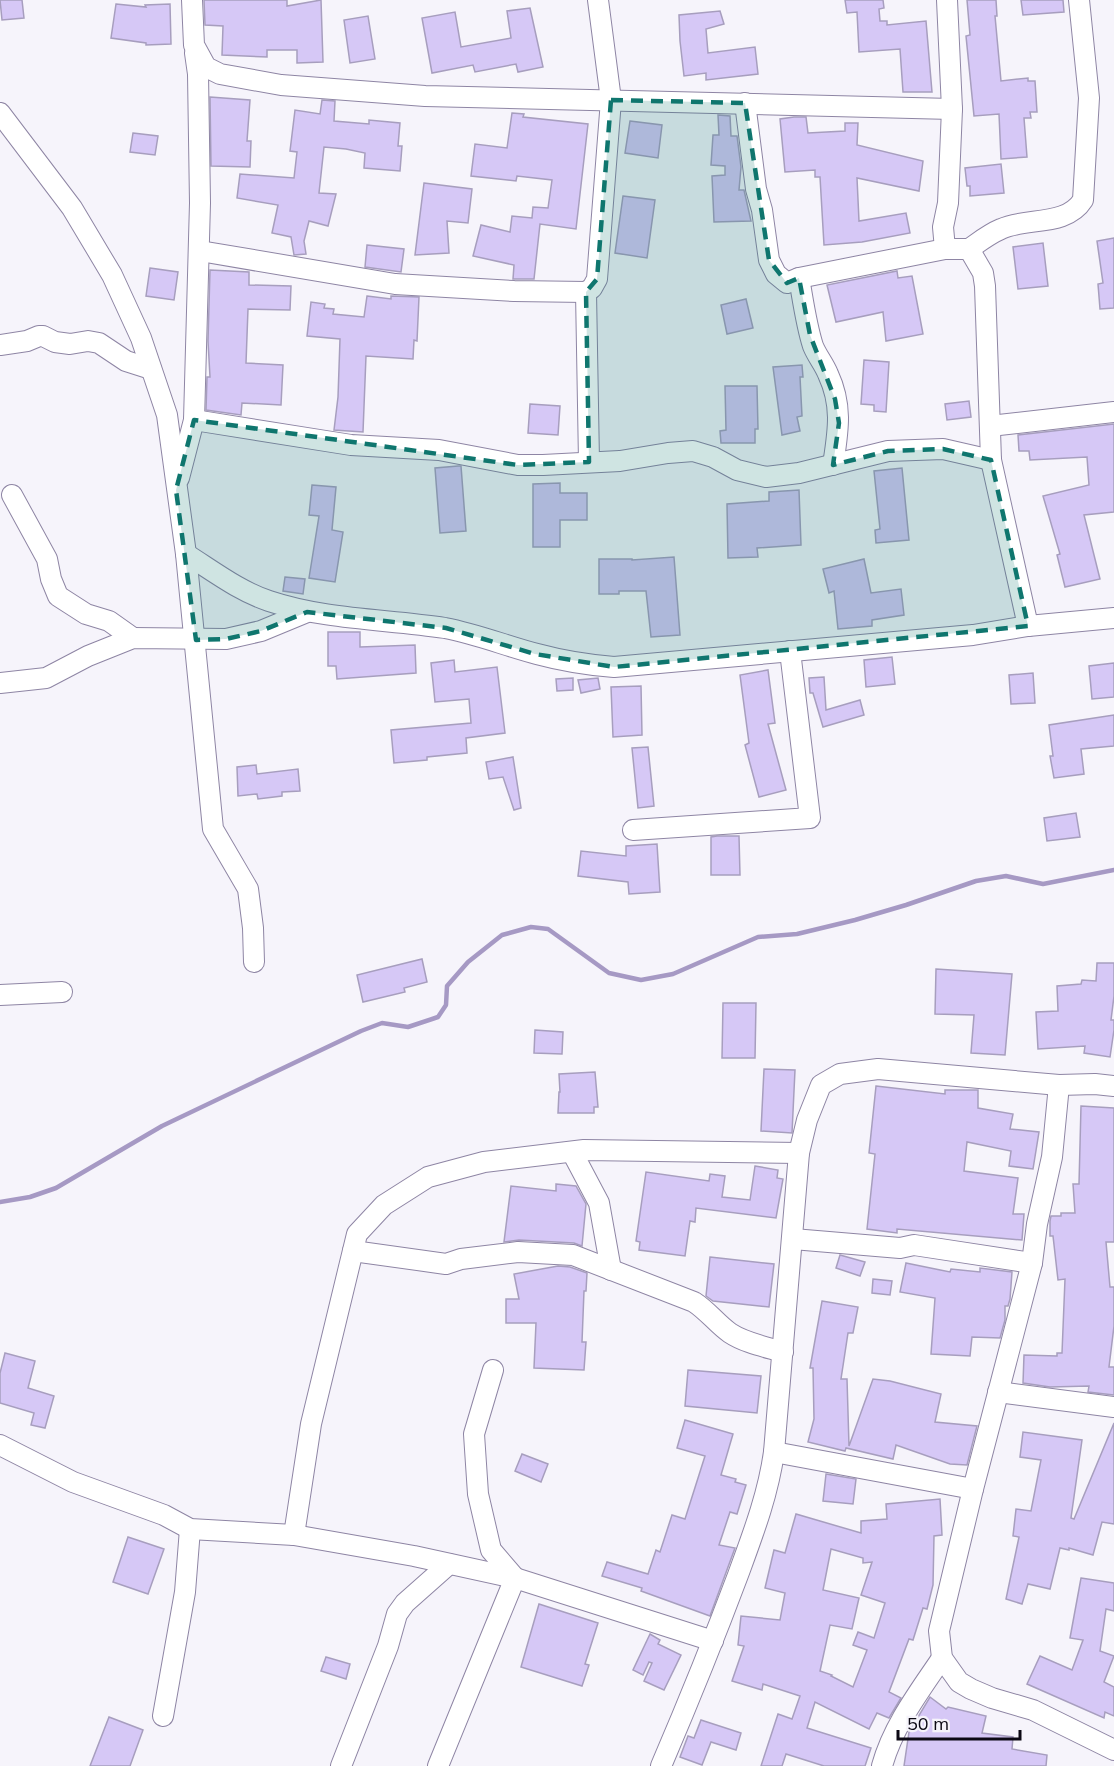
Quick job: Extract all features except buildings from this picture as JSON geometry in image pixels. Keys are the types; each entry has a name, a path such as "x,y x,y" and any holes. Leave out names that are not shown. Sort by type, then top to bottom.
{"street":[{"path":"176,490 194,420 200,251 198,74 192,0"},
{"path":"200,251 395,284 514,291 586,292 592,288 597,279 611,100 598,0"},
{"path":"945,249 943,227 948,203 952,109 947,0"},
{"path":"745,103 756,189 762,210 769,260 776,274 787,283 799,278 945,249 969,249 1000,229 1067,215 1083,200 1089,98 1078,0"},
{"path":"194,45 206,67 220,74 281,85 425,96 952,109"},
{"path":"0,113 72,208 112,275 141,338 166,415 196,640 213,829 248,889 254,962"},
{"path":"969,249 983,273 985,286 991,460 1028,626"},
{"path":"799,278 814,348 830,376 838,411 839,423 833,465"},
{"path":"586,292 589,462"},
{"path":"0,345 43,336 55,342 70,344 88,341 99,343 126,361 151,369"},
{"path":"990,426 1114,412"},
{"path":"194,420 351,445 439,450 518,465 620,461 693,451 713,457 737,470 766,477 799,473 888,451 942,449 991,460"},
{"path":"12,495 47,559 51,579 58,596 86,614 109,621 133,638"},
{"path":"186,554 244,590 269,601 307,612 446,628 487,638 535,654 566,661 614,667 973,635 1028,626 1114,618"},
{"path":"0,683 46,678 88,656 133,638 226,639 261,631 307,612"},
{"path":"633,830 810,818 790,651"},
{"path":"0,995 62,992"},
{"path":"661,1766 714,1641 770,1482 799,1153 807,1120 821,1085 840,1074 878,1069 1059,1085 1105,1085 1114,1072"},
{"path":"1059,1085 1052,1157 1037,1224 1032,1263 939,1631 942,1658 959,1682 993,1698 1033,1710 1114,1750"},
{"path":"294,1535 311,1424 357,1234 384,1205 428,1177 484,1162 584,1150 799,1153"},
{"path":"572,1152 599,1203 611,1270"},
{"path":"793,1239 900,1248 914,1245 1032,1263"},
{"path":"353,1251 446,1264 461,1259 518,1252 573,1256 694,1302 706,1309 728,1332 783,1352"},
{"path":"493,1370 474,1434 478,1494 491,1550 515,1578"},
{"path":"998,1392 1114,1407"},
{"path":"0,1446 73,1482 164,1515 190,1529 294,1535 515,1578 714,1641"},
{"path":"774,1452 973,1490"},
{"path":"163,1716 185,1592 190,1529"},
{"path":"340,1766 388,1646 397,1614 405,1603 448,1564"},
{"path":"438,1766 515,1578"},
{"path":"882,1766 896,1729 942,1658"}],"highlighted area":[{"path":"611,100 745,103 769,260 787,283 799,278 810,335 835,399 839,423 833,465 888,451 943,449 991,460 1028,626 614,667 535,654 446,628 307,612 261,631 226,639 196,640 176,490 194,420 518,465 589,462 586,292 597,279"}],"waterway":[{"path":"0,1202 30,1197 56,1188 162,1126 361,1031 382,1023 408,1027 438,1017 446,1005 447,986 468,962 502,935 531,927 548,929 609,973 641,980 673,974 758,937 797,934 855,920 976,881 1006,876 1043,884 1114,870"}]}
